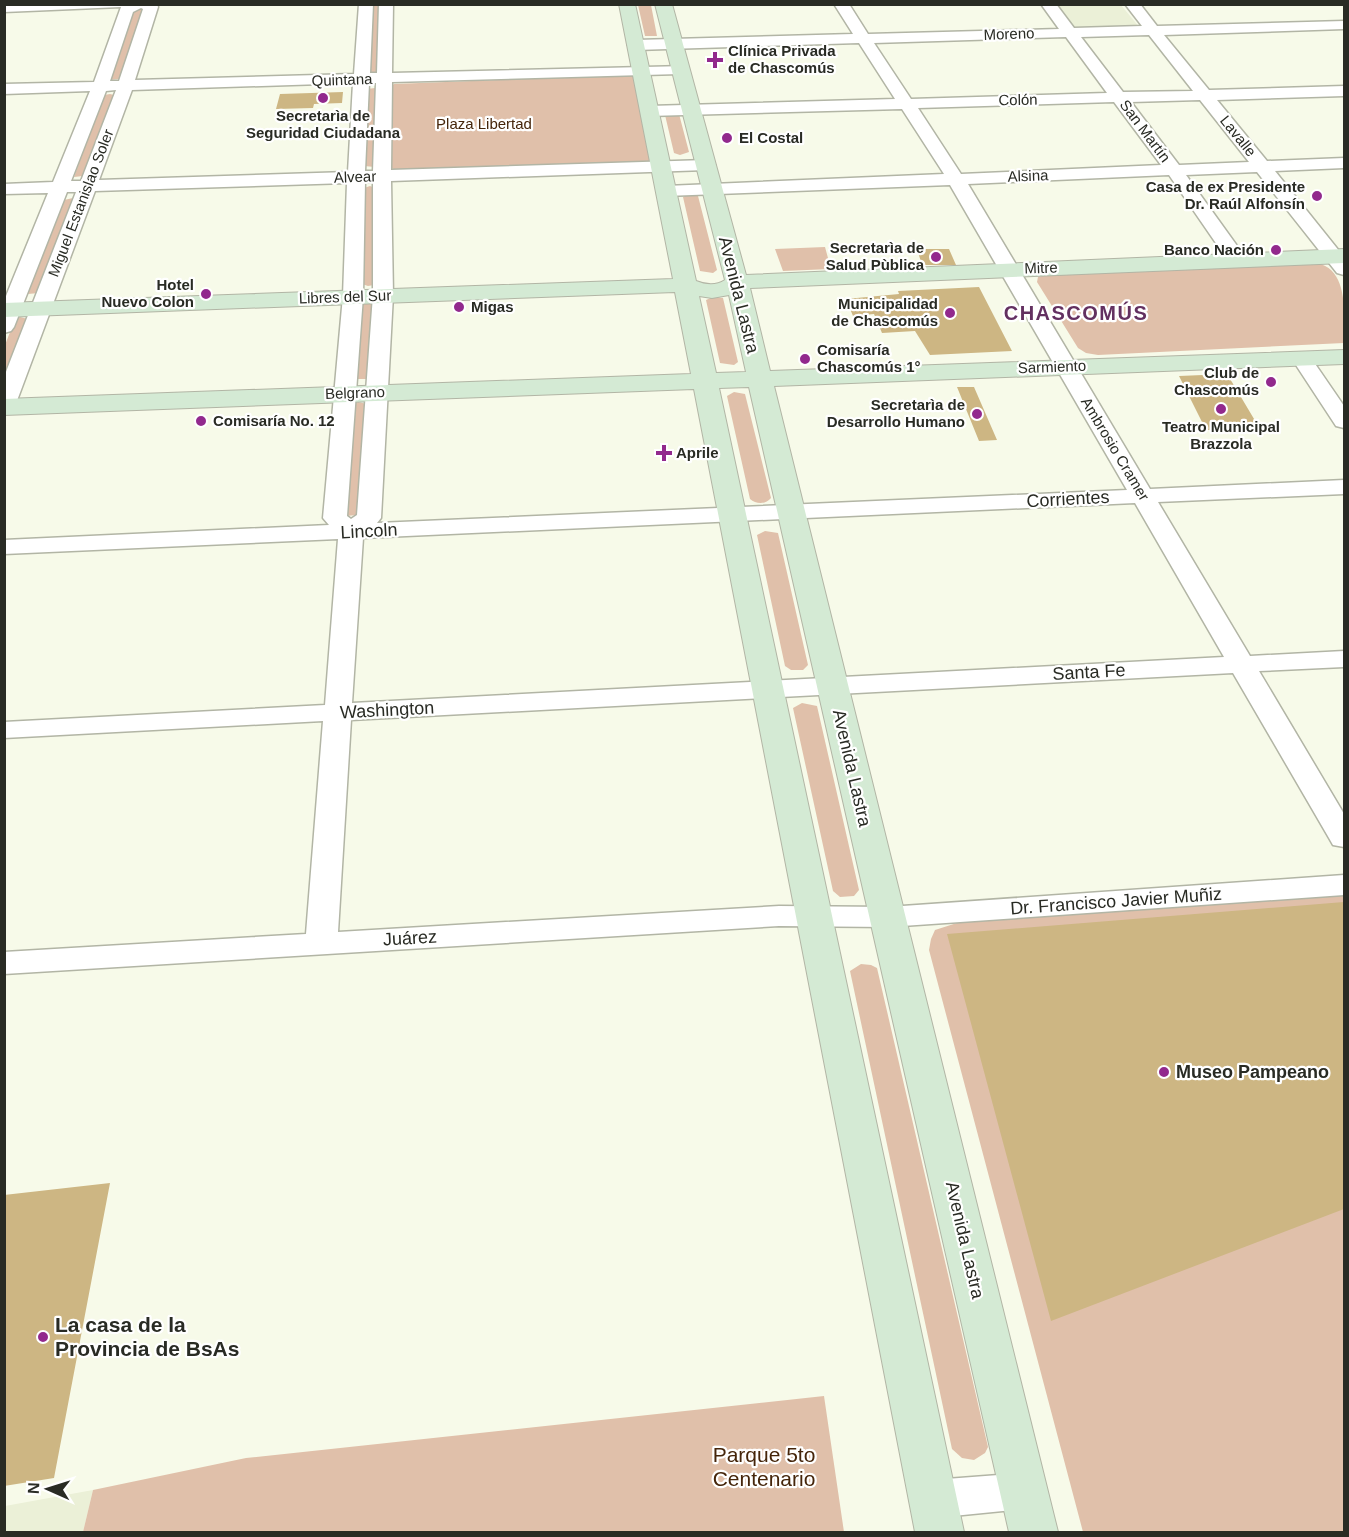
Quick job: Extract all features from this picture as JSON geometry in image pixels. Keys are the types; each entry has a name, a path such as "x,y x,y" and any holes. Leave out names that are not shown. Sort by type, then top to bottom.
{"main road":[{"path":"627,4 937,1516"},
{"name":"Avenida Lastra","path":"663,4 737,282 1034,1533"},
{"name":"Mitre","path":"685,285 695,289 714,291 732,288 737,282 1007,269 1341,260"},
{"name":"Libres del Sur","path":"7,315 42,308 685,285"},
{"name":"Sarmiento","path":"705,380 1344,357"},
{"name":"Belgrano","path":"4,407 705,380"}],"street":[{"path":"4,8 116,4"},
{"name":"Miguel Estanislao Soler","path":"4,407 126,85 152,7 140,4 127,9 60,188 7,315"},
{"path":"351,531 335,518 353,296 356,177 366,4"},
{"path":"321,944 351,531 369,518 378,393 383,295 382,176 386,4"},
{"name":"Ambrosio Cramer","path":"841,4 956,179 1344,838"},
{"name":"San Martín","path":"1048,4 1174,170 1238,261"},
{"name":"Lavalle","path":"1132,4 1341,260"},
{"path":"1314,12 1337,25 1344,39"},
{"name":"Moreno","path":"638,58 673,44 1337,25"},
{"name":"Quintana","path":"4,89 384,79 638,58 680,69"},
{"name":"Colón","path":"649,111 1344,91"},
{"name":"Alsina","path":"663,179 712,189 1344,163"},
{"name":"Alvear","path":"4,189 382,176 663,179 706,165"},
{"path":"1302,359 1344,420"},
{"name":"Corrientes","path":"733,515 1344,487"},
{"name":"Lincoln","path":"4,547 733,515"},
{"name":"Santa Fe","path":"769,689 1344,659"},
{"name":"Washington","path":"4,730 769,689"},
{"name":"Dr. Francisco Javier Muñiz","path":"816,917 888,916 1344,885"},
{"name":"Juárez","path":"4,963 780,916 816,917"},
{"path":"937,1516 1024,1491"}],"shaded area":[{"path":"1056,5 1121,5 1140,28 1075,30"},
{"path":"93,1490 83,1532 5,1532 5,1506"}],"green space":[{"path":"372,5 381,5 378,74 369,73"},
{"path":"638,5 651,5 657,36 645,36"},
{"path":"134,9 143,9 119,79 109,80"},
{"name":"Plaza Libertad","path":"633,75 654,159 650,161 398,171 389,167 391,86 394,84"},
{"path":"367,89 377,89 375,167 364,166"},
{"path":"104,95 114,95 83,176 74,177"},
{"path":"679,114 689,152 680,155 674,153 665,115"},
{"path":"370,186 375,188 374,285 368,286 362,284 364,188"},
{"path":"689,194 698,196 717,270 713,273 700,271 683,197"},
{"path":"75,199 39,293 28,294 64,200"},
{"path":"825,247 831,269 783,271 775,249"},
{"path":"1317,263 1327,267 1340,283 1344,306 1344,343 1098,355 1086,353 1078,348 1037,282 1038,277 1047,275"},
{"path":"713,297 723,298 738,362 734,365 720,363 706,300"},
{"path":"363,303 374,304 368,379 356,379"},
{"path":"20,317 28,319 5,378 5,345 15,319"},
{"path":"734,392 745,394 771,498 763,503 750,499 727,396"},
{"path":"358,402 367,404 358,515 345,516 353,405"},
{"path":"765,531 778,533 808,665 803,670 791,670 785,666 757,535"},
{"path":"802,703 817,706 859,890 854,896 840,897 833,891 793,708"},
{"path":"1344,894 1344,1532 1083,1532 929,950 931,939 935,930 960,922"},
{"path":"861,964 877,968 988,1447 985,1453 974,1460 962,1458 952,1449 850,971"},
{"name":"Parque 5to Centenario","path":"824,1396 844,1532 83,1532 93,1490 246,1458"}],"building":[{"path":"343,92 342,103 314,104 313,108 276,109 280,94"},
{"name":"Secretarìa de Salud Pùblica","path":"917,249 949,249 956,265 922,265"},
{"name":"Municipalidad de Chascomús","path":"979,287 1012,351 930,355 915,331 882,333 874,314 853,316 846,299 899,294 898,291"},
{"name":"Teatro Municipal Brazzola","path":"1227,374 1260,429 1206,430 1179,376"},
{"name":"Secretarìa de Desarrollo Humano","path":"957,387 974,387 997,440 979,441"},
{"name":"Museo Pampeano","path":"1344,902 1344,1209 1051,1321 947,934"},
{"name":"La casa de la Provincia de BsAs","path":"110,1183 54,1478 4,1486 4,1195"}],"place":[{"name":"Clínica Privada de Chascomús","path":"715,60"},
{"name":"Secretarìa de Seguridad Ciudadana","path":"323,98"},
{"name":"El Costal","path":"727,138"},
{"name":"Casa de ex Presidente Dr. Raúl Alfonsín","path":"1317,196"},
{"name":"Banco Nación","path":"1276,250"},
{"name":"Secretarìa de Salud Pùblica","path":"936,257"},
{"name":"Hotel Nuevo Colon","path":"206,294"},
{"name":"Migas","path":"459,307"},
{"name":"Municipalidad de Chascomús","path":"950,313"},
{"name":"Comisaría Chascomús 1°","path":"805,359"},
{"name":"Club de Chascomús","path":"1271,382"},
{"name":"Teatro Municipal Brazzola","path":"1221,409"},
{"name":"Secretarìa de Desarrollo Humano","path":"977,414"},
{"name":"Comisaría No. 12","path":"201,421"},
{"name":"Aprile","path":"664,453"},
{"name":"Museo Pampeano","path":"1164,1072"},
{"name":"La casa de la Provincia de BsAs","path":"43,1337"}],"district":[{"name":"CHASCOMÚS","path":"1076,313"}]}
